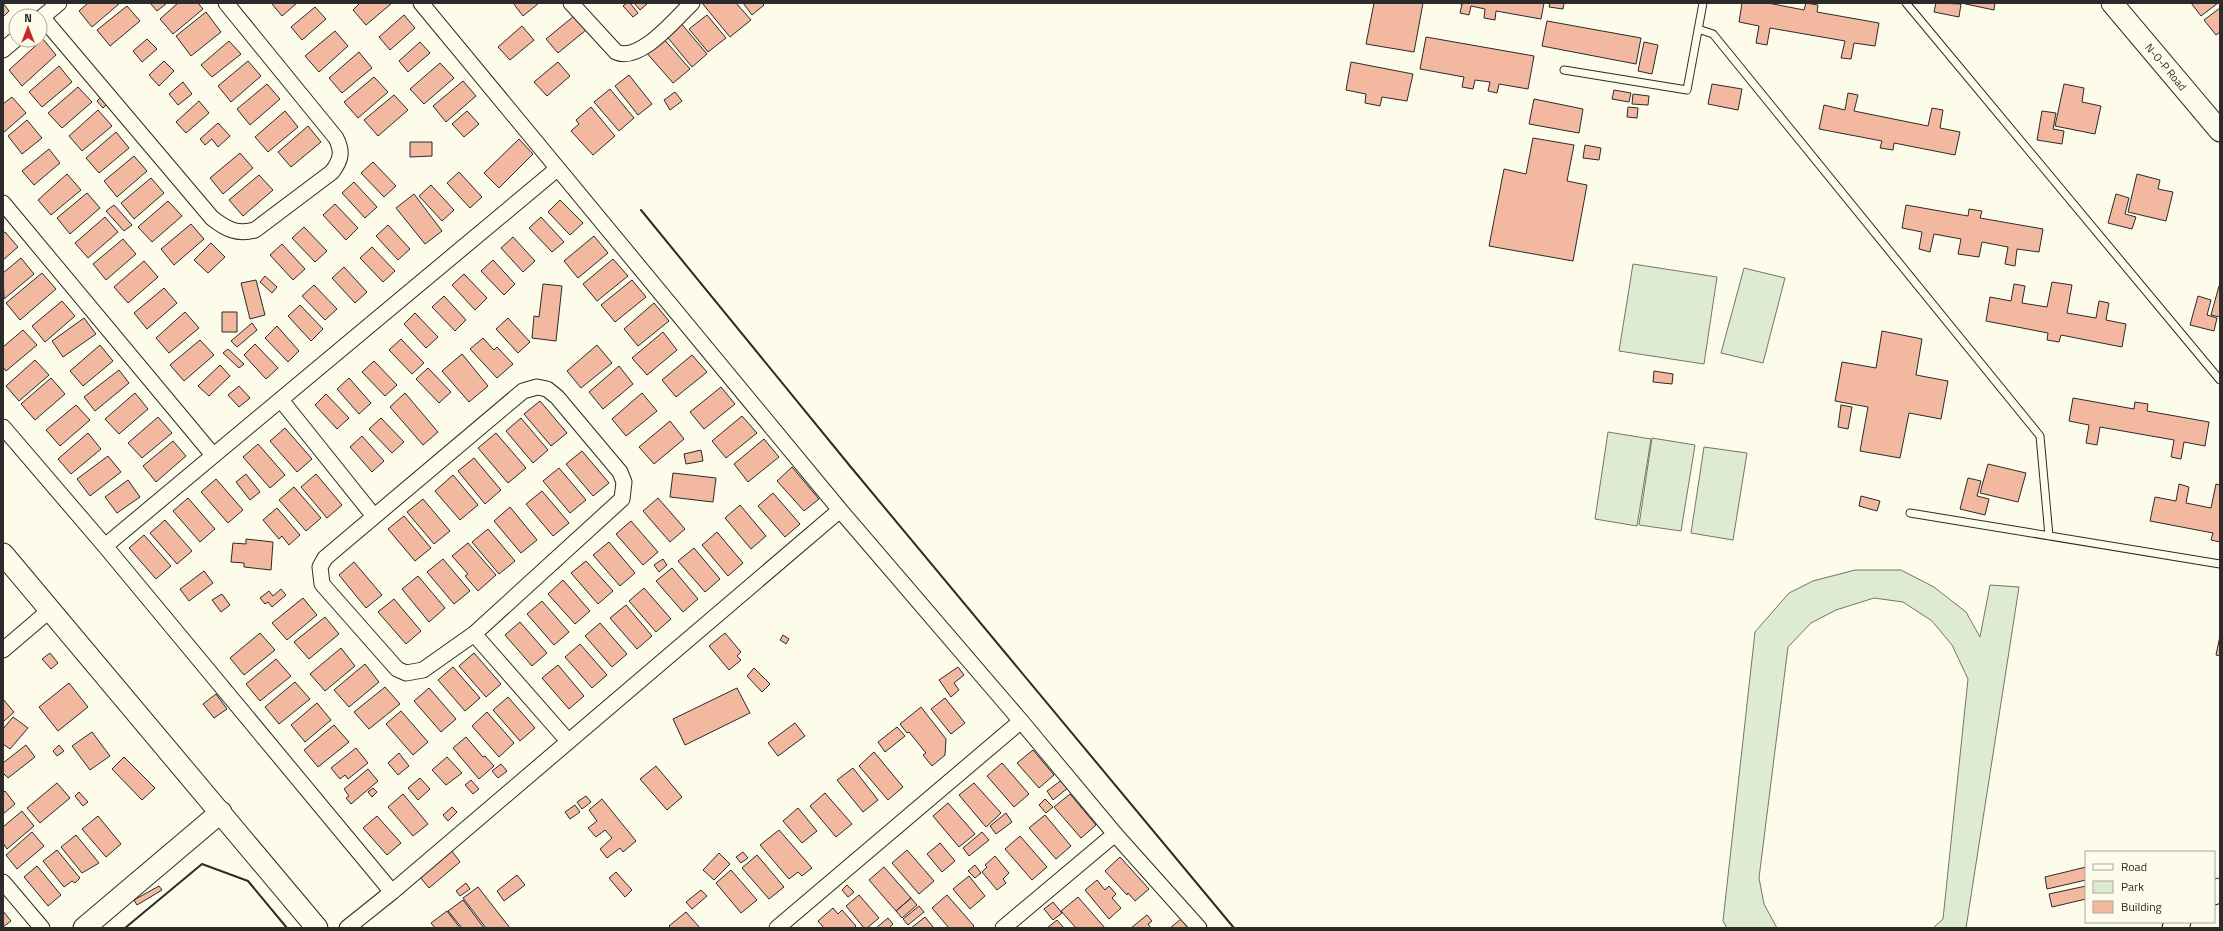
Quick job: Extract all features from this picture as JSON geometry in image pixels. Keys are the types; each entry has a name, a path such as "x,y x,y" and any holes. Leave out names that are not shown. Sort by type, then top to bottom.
{"street":[{"path":"48,12 59,3"},
{"path":"48,26 212,218 232,232 245,233 255,230 332,172 339,163 341,147 336,138 226,3"},
{"path":"421,3 840,510 1021,721 1115,834 1198,928"},
{"path":"571,3 616,52 622,55 644,49 692,3"},
{"name":"N-O-P Road","path":"2112,3 2220,131"},
{"path":"105,546 557,169"},
{"path":"3,203 213,455"},
{"path":"537,387 547,388 557,397 620,472 624,482 622,499 474,634 423,670 406,673 397,669 322,584 320,567 324,558 373,515 524,391 537,387"},
{"path":"281,400 373,515"},
{"path":"3,427 105,546 392,892"},
{"path":"347,928 392,892 840,510"},
{"path":"3,554 317,928"},
{"path":"3,650 50,610"},
{"path":"474,634 568,741"},
{"path":"777,928 1021,721"},
{"path":"84,928 221,812"},
{"path":"1003,928 1115,834"},
{"path":"3,882 42,928"}],"lane":[{"path":"1564,70 1687,90 1703,3"},
{"path":"1906,3 2220,380"},
{"path":"1698,29 1713,34 2040,436 2049,536"},
{"path":"1910,514 2220,564"}],"green space":[{"path":"1633,264 1717,277 1704,364 1619,351"},
{"path":"1744,268 1785,278 1763,363 1721,353"},
{"path":"1608,432 1651,439 1637,526 1595,519"},
{"path":"1652,438 1695,445 1681,531 1639,525"},
{"path":"1704,447 1747,453 1733,540 1691,533"},
{"path":"1855,570 1901,570 1934,587 1966,612 1980,637 1990,585 2019,587 1966,928 1933,928 1943,919 1968,679 1952,645 1932,621 1903,602 1874,598 1836,610 1811,623 1788,647 1759,878 1764,904 1777,928 1727,928 1723,921 1755,632 1789,593 1813,581"}],"building":[{"path":"3,3 8,12 3,17"},
{"path":"88,3 120,3 92,27 79,11"},
{"path":"150,3 167,3 157,11"},
{"path":"178,3 198,3 203,9 173,34 160,19"},
{"path":"297,3 282,16 272,4"},
{"path":"360,3 392,3 366,25 353,10"},
{"path":"513,3 539,3 523,16"},
{"path":"630,3 638,13 633,17 623,6"},
{"path":"634,3 646,3 647,4 640,10"},
{"path":"702,3 736,3 751,20 730,37"},
{"path":"743,3 762,3 764,5 752,15"},
{"path":"1374,3 1423,3 1414,52 1366,44"},
{"path":"1456,3 1544,3 1541,19 1496,11 1495,20 1484,18 1485,9 1471,6 1469,15 1460,13 1462,4"},
{"path":"1550,3 1564,3 1563,9 1549,7"},
{"path":"1742,3 1768,3 1804,10 1806,3 1818,5 1817,12 1879,23 1875,46 1854,43 1851,59 1841,58 1845,41 1770,28 1767,45 1756,43 1759,26 1739,22"},
{"path":"1936,3 1961,4 1959,17 1934,12"},
{"path":"1961,3 1995,3 1994,10"},
{"path":"2191,3 2218,3 2201,16"},
{"path":"127,6 140,21 110,46 97,30"},
{"path":"315,7 326,19 302,40 291,27"},
{"path":"2220,8 2220,32 2216,35 2204,20"},
{"path":"206,12 221,32 191,56 176,36"},
{"path":"404,15 415,28 390,50 379,37"},
{"path":"707,15 726,38 708,52 689,29"},
{"path":"574,16 586,30 558,53 546,39"},
{"path":"679,21 707,54 692,67 664,33"},
{"path":"1547,21 1641,38 1636,64 1542,46"},
{"path":"522,26 534,40 510,60 498,47"},
{"path":"335,31 348,46 319,72 305,56"},
{"path":"662,37 690,69 673,83 645,51"},
{"path":"1426,37 1534,56 1528,89 1499,84 1497,93 1488,91 1490,82 1475,80 1473,89 1462,87 1464,77 1420,69"},
{"path":"147,39 157,49 142,62 133,51"},
{"path":"229,41 241,54 212,77 201,65"},
{"path":"420,42 430,53 408,72 399,61"},
{"path":"1644,42 1658,45 1652,74 1638,71"},
{"path":"48,45 56,55 22,86 9,70 33,48 48,48"},
{"path":"359,52 372,68 342,93 329,78"},
{"path":"164,61 174,71 159,86 149,75"},
{"path":"248,61 261,76 231,102 218,86"},
{"path":"558,62 570,76 547,96 534,82"},
{"path":"1351,62 1413,74 1407,101 1382,97 1380,106 1365,103 1366,94 1346,90"},
{"path":"440,63 454,78 424,104 410,89"},
{"path":"59,66 72,82 42,107 29,92"},
{"path":"629,75 652,104 638,115 615,86"},
{"path":"374,77 388,92 358,118 344,102"},
{"path":"463,81 476,96 446,122 433,106"},
{"path":"183,82 192,94 178,105 169,94"},
{"path":"267,84 280,99 250,125 237,109"},
{"path":"1712,84 1742,89 1738,110 1708,104"},
{"path":"2064,84 2084,88 2082,102 2101,106 2095,134 2055,126"},
{"path":"78,87 92,102 62,128 48,113"},
{"path":"610,89 634,118 619,131 594,102"},
{"path":"1614,90 1631,93 1629,102 1612,99"},
{"path":"675,92 682,101 670,110 664,100"},
{"path":"1848,93 1858,95 1854,111 1928,126 1932,108 1943,110 1940,128 1960,132 1955,155 1894,143 1893,150 1880,148 1882,141 1819,129 1824,105 1845,110"},
{"path":"1633,94 1649,96 1648,105 1632,104"},
{"path":"103,95 109,102 103,108 97,101"},
{"path":"394,95 408,110 378,136 364,120"},
{"path":"12,97 26,113 3,133 3,104"},
{"path":"1534,99 1583,109 1579,133 1529,124"},
{"path":"199,101 209,113 186,133 176,122"},
{"path":"591,107 615,136 593,155 571,131 579,124 576,120"},
{"path":"1628,107 1638,108 1637,118 1627,117"},
{"path":"98,110 112,126 82,151 69,136"},
{"path":"285,111 298,127 268,152 255,137"},
{"path":"467,111 479,124 464,137 452,124"},
{"path":"2042,111 2056,113 2053,129 2064,131 2062,144 2037,140"},
{"path":"27,120 42,138 22,154 8,136"},
{"path":"218,123 230,136 218,147 212,139 205,145 200,139"},
{"path":"308,126 321,142 291,167 278,152"},
{"path":"116,132 129,148 99,173 86,158"},
{"path":"1533,138 1574,145 1567,181 1587,185 1573,261 1489,246 1504,169 1526,174"},
{"path":"519,139 533,154 499,188 484,173"},
{"path":"410,142 432,142 432,156 410,157"},
{"path":"1585,145 1601,148 1599,160 1583,158"},
{"path":"49,149 60,163 34,185 22,171"},
{"path":"240,153 253,168 223,194 210,178"},
{"path":"134,156 147,171 117,197 104,181"},
{"path":"373,162 396,186 384,197 361,173"},
{"path":"459,172 482,197 470,208 447,183"},
{"path":"67,174 81,190 51,215 38,200"},
{"path":"2137,174 2160,180 2158,189 2173,192 2166,221 2128,212"},
{"path":"259,175 273,190 243,216 229,200"},
{"path":"151,178 164,193 134,219 121,203"},
{"path":"354,182 377,207 365,218 342,193"},
{"path":"431,185 454,210 442,221 419,196"},
{"path":"87,193 100,208 70,234 57,218"},
{"path":"414,194 442,231 425,244 396,208"},
{"path":"2116,194 2129,198 2125,214 2136,217 2132,229 2108,223"},
{"path":"560,200 583,223 570,235 548,212"},
{"path":"168,201 182,216 152,242 138,227"},
{"path":"335,204 358,228 346,240 323,215"},
{"path":"114,205 132,225 124,231 106,211"},
{"path":"1906,205 1968,216 1969,209 1982,211 1980,218 2043,229 2039,252 2017,249 2015,266 2005,264 2008,247 1982,242 1979,257 1958,254 1961,239 1934,234 1930,252 1919,249 1922,232 1902,228"},
{"path":"105,217 118,232 88,258 75,243"},
{"path":"541,217 564,242 552,252 529,228"},
{"path":"191,224 204,239 174,265 161,249"},
{"path":"388,225 410,249 398,260 376,236"},
{"path":"304,227 327,251 315,262 292,238"},
{"path":"5,232 18,247 3,260 3,233"},
{"path":"594,236 608,253 578,278 564,261"},
{"path":"513,237 535,261 523,272 501,248"},
{"path":"123,239 136,254 106,280 93,264"},
{"path":"211,243 225,257 208,273 194,260"},
{"path":"282,244 305,269 293,280 270,255"},
{"path":"372,247 395,271 383,282 360,258"},
{"path":"21,258 34,274 4,299 3,273"},
{"path":"613,259 628,276 597,301 583,284"},
{"path":"493,260 515,284 504,295 481,271"},
{"path":"144,261 158,277 128,303 114,287"},
{"path":"344,267 367,292 355,303 332,278"},
{"path":"42,273 56,289 20,320 6,303"},
{"path":"464,274 487,298 475,310 452,285"},
{"path":"265,276 277,287 272,293 260,282"},
{"path":"256,280 265,315 250,319 241,283"},
{"path":"632,280 646,297 615,322 601,305"},
{"path":"2052,282 2072,285 2067,313 2096,318 2099,301 2109,303 2106,320 2126,324 2122,347 2061,335 2059,342 2047,340 2048,333 1986,321 1990,297 2011,301 2014,284 2025,286 2022,303 2047,307"},
{"path":"543,284 562,286 556,341 532,338 534,316 539,317"},
{"path":"314,285 337,309 325,320 302,296"},
{"path":"2220,286 2220,317 2211,315"},
{"path":"164,288 177,303 147,329 134,313"},
{"path":"444,296 466,320 455,331 432,307"},
{"path":"2198,296 2211,300 2207,315 2217,318 2214,331 2190,325"},
{"path":"62,301 75,316 45,342 32,326"},
{"path":"654,303 669,321 638,346 624,329"},
{"path":"300,305 323,329 311,341 288,316"},
{"path":"185,312 199,328 169,353 156,338"},
{"path":"222,312 237,312 237,332 222,332"},
{"path":"415,313 438,337 426,348 404,324"},
{"path":"84,318 96,334 63,357 52,341"},
{"path":"508,318 530,342 518,353 496,329"},
{"path":"252,323 257,330 237,347 231,341"},
{"path":"277,326 299,351 288,362 265,338"},
{"path":"23,330 37,345 6,371 3,367 3,347"},
{"path":"1882,331 1922,339 1916,375 1948,381 1941,419 1909,413 1900,458 1860,451 1868,407 1835,401 1842,362 1876,368"},
{"path":"663,332 677,350 647,375 632,358"},
{"path":"483,338 494,350 497,347 513,364 497,378 470,349"},
{"path":"401,339 424,363 412,374 389,350"},
{"path":"200,340 214,355 184,381 170,365"},
{"path":"255,344 278,368 266,379 244,355"},
{"path":"100,345 113,361 83,386 70,371"},
{"path":"597,345 612,363 581,388 567,371"},
{"path":"228,349 244,364 239,368 223,353"},
{"path":"462,354 488,386 469,402 442,371"},
{"path":"692,355 707,372 676,397 662,380"},
{"path":"35,360 49,375 19,401 6,386"},
{"path":"374,361 397,385 385,396 362,372"},
{"path":"220,365 230,376 209,396 198,386"},
{"path":"619,366 633,384 603,409 589,392"},
{"path":"428,368 451,392 439,403 416,379"},
{"path":"119,370 129,383 95,411 84,397"},
{"path":"1654,371 1673,374 1672,384 1653,382"},
{"path":"51,378 65,394 35,420 21,404"},
{"path":"349,378 371,403 359,414 337,389"},
{"path":"239,386 250,398 239,407 228,395"},
{"path":"721,387 735,404 704,429 690,412"},
{"path":"135,393 148,409 119,434 105,419"},
{"path":"405,393 438,432 423,445 390,407"},
{"path":"642,393 657,411 626,436 612,419"},
{"path":"326,394 349,418 337,429 315,405"},
{"path":"2073,398 2134,409 2135,402 2148,404 2147,411 2209,422 2205,446 2184,442 2181,459 2171,457 2174,440 2100,427 2097,445 2086,443 2089,425 2069,421"},
{"path":"540,401 567,433 551,446 524,414"},
{"path":"76,405 90,420 60,446 46,430"},
{"path":"1841,405 1852,407 1848,429 1838,427"},
{"path":"742,416 757,433 726,458 712,441"},
{"path":"158,417 172,433 142,458 128,443"},
{"path":"381,418 404,442 392,453 369,429"},
{"path":"521,418 548,450 533,463 506,431"},
{"path":"670,421 684,439 654,464 639,447"},
{"path":"285,428 312,459 297,472 270,441"},
{"path":"88,433 101,449 71,474 58,459"},
{"path":"496,433 526,468 508,483 478,448"},
{"path":"362,436 384,461 372,472 350,447"},
{"path":"764,439 779,457 748,482 734,464"},
{"path":"173,441 186,456 156,482 143,466"},
{"path":"258,444 285,475 270,488 243,457"},
{"path":"701,450 703,461 686,464 684,454"},
{"path":"582,451 609,483 593,496 566,464"},
{"path":"108,456 121,472 90,496 77,479"},
{"path":"474,458 501,490 485,504 458,471"},
{"path":"1988,464 2026,473 2018,502 1980,493"},
{"path":"792,467 819,499 804,511 777,481"},
{"path":"559,468 586,500 570,513 543,481"},
{"path":"673,473 716,478 713,502 670,497"},
{"path":"246,474 260,492 250,500 236,482"},
{"path":"316,474 342,505 327,518 301,487"},
{"path":"453,475 478,505 460,520 435,491"},
{"path":"1968,478 1981,481 1977,496 1989,499 1985,515 1960,509"},
{"path":"216,479 243,510 228,523 201,492"},
{"path":"128,480 140,497 117,513 105,497"},
{"path":"2179,484 2189,487 2186,503 2211,508 2216,484 2220,485 2220,542 2211,540 2213,533 2150,521 2155,497 2176,501"},
{"path":"294,487 321,518 306,531 279,500"},
{"path":"542,491 569,523 553,536 526,504"},
{"path":"773,493 800,524 785,537 758,506"},
{"path":"1861,496 1880,501 1877,511 1859,506"},
{"path":"188,498 215,529 200,542 173,511"},
{"path":"658,498 685,529 670,542 643,511"},
{"path":"423,499 450,531 434,544 407,512"},
{"path":"740,505 766,536 751,549 725,518"},
{"path":"510,507 537,540 521,553 494,521"},
{"path":"277,508 300,535 289,545 282,536 279,539 263,520"},
{"path":"404,516 431,548 415,561 388,529"},
{"path":"165,520 192,551 177,564 150,533"},
{"path":"631,521 658,552 643,565 616,534"},
{"path":"488,529 515,561 499,574 472,542"},
{"path":"717,532 743,563 728,576 702,545"},
{"path":"144,535 171,566 156,579 129,548"},
{"path":"246,539 273,542 271,570 244,567 244,563 231,562 233,543 246,544"},
{"path":"609,542 635,573 620,586 593,555"},
{"path":"468,543 496,575 478,591 465,576 468,574 452,556"},
{"path":"694,548 720,579 705,592 678,561"},
{"path":"443,559 470,591 454,604 427,572"},
{"path":"663,559 667,565 659,572 654,565"},
{"path":"586,561 613,591 598,604 571,573"},
{"path":"354,562 382,595 366,608 339,575"},
{"path":"672,568 698,599 683,612 656,581"},
{"path":"204,571 213,583 189,601 180,589"},
{"path":"418,576 445,608 429,622 402,589"},
{"path":"563,580 590,611 575,624 548,594"},
{"path":"644,588 671,619 656,632 629,601"},
{"path":"281,589 286,595 272,607 268,602 265,604 260,598 269,591 273,596"},
{"path":"222,594 230,605 221,612 212,600"},
{"path":"303,598 317,615 287,640 272,623"},
{"path":"394,599 421,631 406,644 378,612"},
{"path":"542,601 569,632 554,645 527,614"},
{"path":"626,605 652,636 637,649 610,618"},
{"path":"325,617 339,634 309,659 294,642"},
{"path":"520,622 547,653 532,666 505,635"},
{"path":"600,623 627,654 612,667 585,636"},
{"path":"260,633 275,650 244,675 230,658"},
{"path":"725,633 741,652 737,656 741,660 729,670 709,646"},
{"path":"783,635 789,639 786,644 780,640"},
{"path":"2220,636 2220,656 2216,655"},
{"path":"580,644 607,675 592,688 565,657"},
{"path":"341,648 355,666 325,691 310,674"},
{"path":"50,653 58,663 51,669 42,659"},
{"path":"474,653 501,684 486,697 459,666"},
{"path":"276,659 291,676 260,701 246,684"},
{"path":"365,664 379,682 349,707 334,690"},
{"path":"558,665 584,696 569,709 542,678"},
{"path":"453,667 480,698 465,711 438,680"},
{"path":"958,667 964,675 954,683 959,690 951,697 939,680"},
{"path":"754,668 770,684 762,692 747,676"},
{"path":"295,682 310,699 279,724 265,707"},
{"path":"69,683 88,707 58,731 39,707"},
{"path":"385,687 400,704 369,729 354,712"},
{"path":"429,688 456,719 441,732 414,701"},
{"path":"737,688 750,713 685,745 673,719"},
{"path":"216,694 227,709 214,718 203,704"},
{"path":"508,697 535,728 520,741 493,710"},
{"path":"945,698 965,723 951,734 931,709"},
{"path":"3,699 14,712 3,722"},
{"path":"317,703 331,720 305,742 291,725"},
{"path":"921,707 946,739 945,755 932,766 923,755 926,753 909,732 907,733 900,724"},
{"path":"401,711 428,742 413,755 386,724"},
{"path":"487,712 514,743 499,757 472,726"},
{"path":"13,717 28,728 10,749 3,744 3,729"},
{"path":"795,723 805,736 778,756 768,743"},
{"path":"334,725 349,742 318,767 304,750"},
{"path":"897,727 905,736 885,752 878,742"},
{"path":"92,732 110,756 90,770 72,746"},
{"path":"466,737 483,757 485,756 494,766 479,779 453,748"},
{"path":"26,745 35,757 8,778 3,773 3,763"},
{"path":"59,745 64,751 57,756 53,751"},
{"path":"356,748 368,763 348,779 345,775 340,779 331,768"},
{"path":"1033,750 1054,775 1039,788 1017,763"},
{"path":"874,752 903,787 888,800 859,766"},
{"path":"399,753 409,766 398,775 388,763"},
{"path":"124,757 155,788 142,800 112,769"},
{"path":"447,757 462,773 446,785 432,770"},
{"path":"1002,763 1029,794 1014,807 987,776"},
{"path":"501,764 507,771 498,778 492,771"},
{"path":"656,766 682,797 667,810 640,779"},
{"path":"853,768 878,800 863,812 837,780"},
{"path":"368,769 378,781 351,804 346,798 349,796 344,789"},
{"path":"420,778 430,789 418,800 408,788"},
{"path":"1063,779 1069,787 1053,800 1047,791"},
{"path":"471,780 479,789 473,794 465,785"},
{"path":"57,783 70,798 40,823 27,808"},
{"path":"974,783 1001,813 986,827 959,795"},
{"path":"373,788 377,792 372,797 368,792"},
{"path":"5,791 15,804 3,814 3,793"},
{"path":"79,792 88,802 83,806 75,796"},
{"path":"825,793 852,824 836,837 810,806"},
{"path":"403,794 428,824 413,836 388,807"},
{"path":"1070,794 1096,825 1081,838 1054,807"},
{"path":"586,796 591,802 582,809 577,802"},
{"path":"602,799 636,841 623,852 620,848 607,858 600,849 612,838 605,830 596,837 588,828 597,821 589,810"},
{"path":"1045,799 1053,807 1046,813 1039,805"},
{"path":"948,803 975,834 959,847 933,816"},
{"path":"575,805 580,812 570,819 565,812"},
{"path":"452,807 457,812 448,821 443,815"},
{"path":"798,808 817,831 802,843 783,821"},
{"path":"22,811 34,826 7,849 3,843 3,827"},
{"path":"1006,813 1012,822 996,834 990,826"},
{"path":"1045,815 1071,846 1056,859 1029,828"},
{"path":"98,816 121,844 106,857 82,829"},
{"path":"377,816 401,843 387,855 363,828"},
{"path":"779,830 812,868 802,876 798,872 789,879 760,845"},
{"path":"32,832 44,846 17,869 6,855"},
{"path":"982,832 989,840 969,856 963,848"},
{"path":"76,835 99,863 82,873 61,847"},
{"path":"1020,836 1047,867 1032,880 1005,849"},
{"path":"940,843 955,861 942,872 927,854"},
{"path":"57,850 80,878 75,883 72,881 64,887 43,861"},
{"path":"451,850 460,862 429,888 420,877"},
{"path":"907,850 934,881 919,894 892,863"},
{"path":"743,852 748,858 741,863 736,857"},
{"path":"719,853 730,864 714,880 703,870"},
{"path":"757,855 784,887 769,899 742,868"},
{"path":"995,856 1009,873 1003,879 1006,883 997,890 982,872 987,867 985,865"},
{"path":"1120,857 1149,889 1135,901 1128,893 1127,895 1105,871"},
{"path":"975,865 981,873 975,878 968,871"},
{"path":"37,866 61,895 48,906 24,877"},
{"path":"884,867 911,898 896,911 869,880"},
{"path":"2085,867 2085,880 2047,889 2045,877"},
{"path":"731,870 757,900 741,913 716,883"},
{"path":"616,872 632,890 625,897 609,878"},
{"path":"517,875 525,885 504,901 497,891"},
{"path":"969,876 985,896 970,909 953,889"},
{"path":"1097,880 1105,890 1109,886 1116,894 1112,898 1121,908 1109,919 1085,890"},
{"path":"466,883 470,889 460,896 456,891"},
{"path":"847,885 854,892 848,897 842,890"},
{"path":"159,886 162,890 137,905 134,900"},
{"path":"2085,886 2085,899 2052,907 2049,894"},
{"path":"478,887 510,928 486,928 463,898"},
{"path":"701,890 707,896 692,909 686,902"},
{"path":"859,895 879,918 867,928 864,928 846,906"},
{"path":"947,895 974,926 972,928 949,928 932,908"},
{"path":"1078,897 1105,928 1076,928 1061,911"},
{"path":"911,898 917,905 902,918 896,911"},
{"path":"463,900 484,928 462,928 448,911"},
{"path":"1053,902 1062,913 1053,920 1044,909"},
{"path":"919,906 924,912 908,925 903,919"},
{"path":"833,908 838,914 842,910 856,926 854,928 824,928 818,921"},
{"path":"3,911 11,921 3,927"},
{"path":"447,911 460,928 435,928 431,923"},
{"path":"686,912 700,928 671,928 669,926"},
{"path":"1147,915 1152,921 1148,924 1151,928 1131,928"},
{"path":"925,917 934,928 911,928"},
{"path":"888,918 893,924 889,928 876,928"},
{"path":"1181,919 1188,928 1170,928"},
{"path":"1057,920 1064,928 1047,928"}],"wall":[{"path":"641,210 850,466 1234,928"},
{"path":"125,928 202,864 248,881 287,928"}]}
